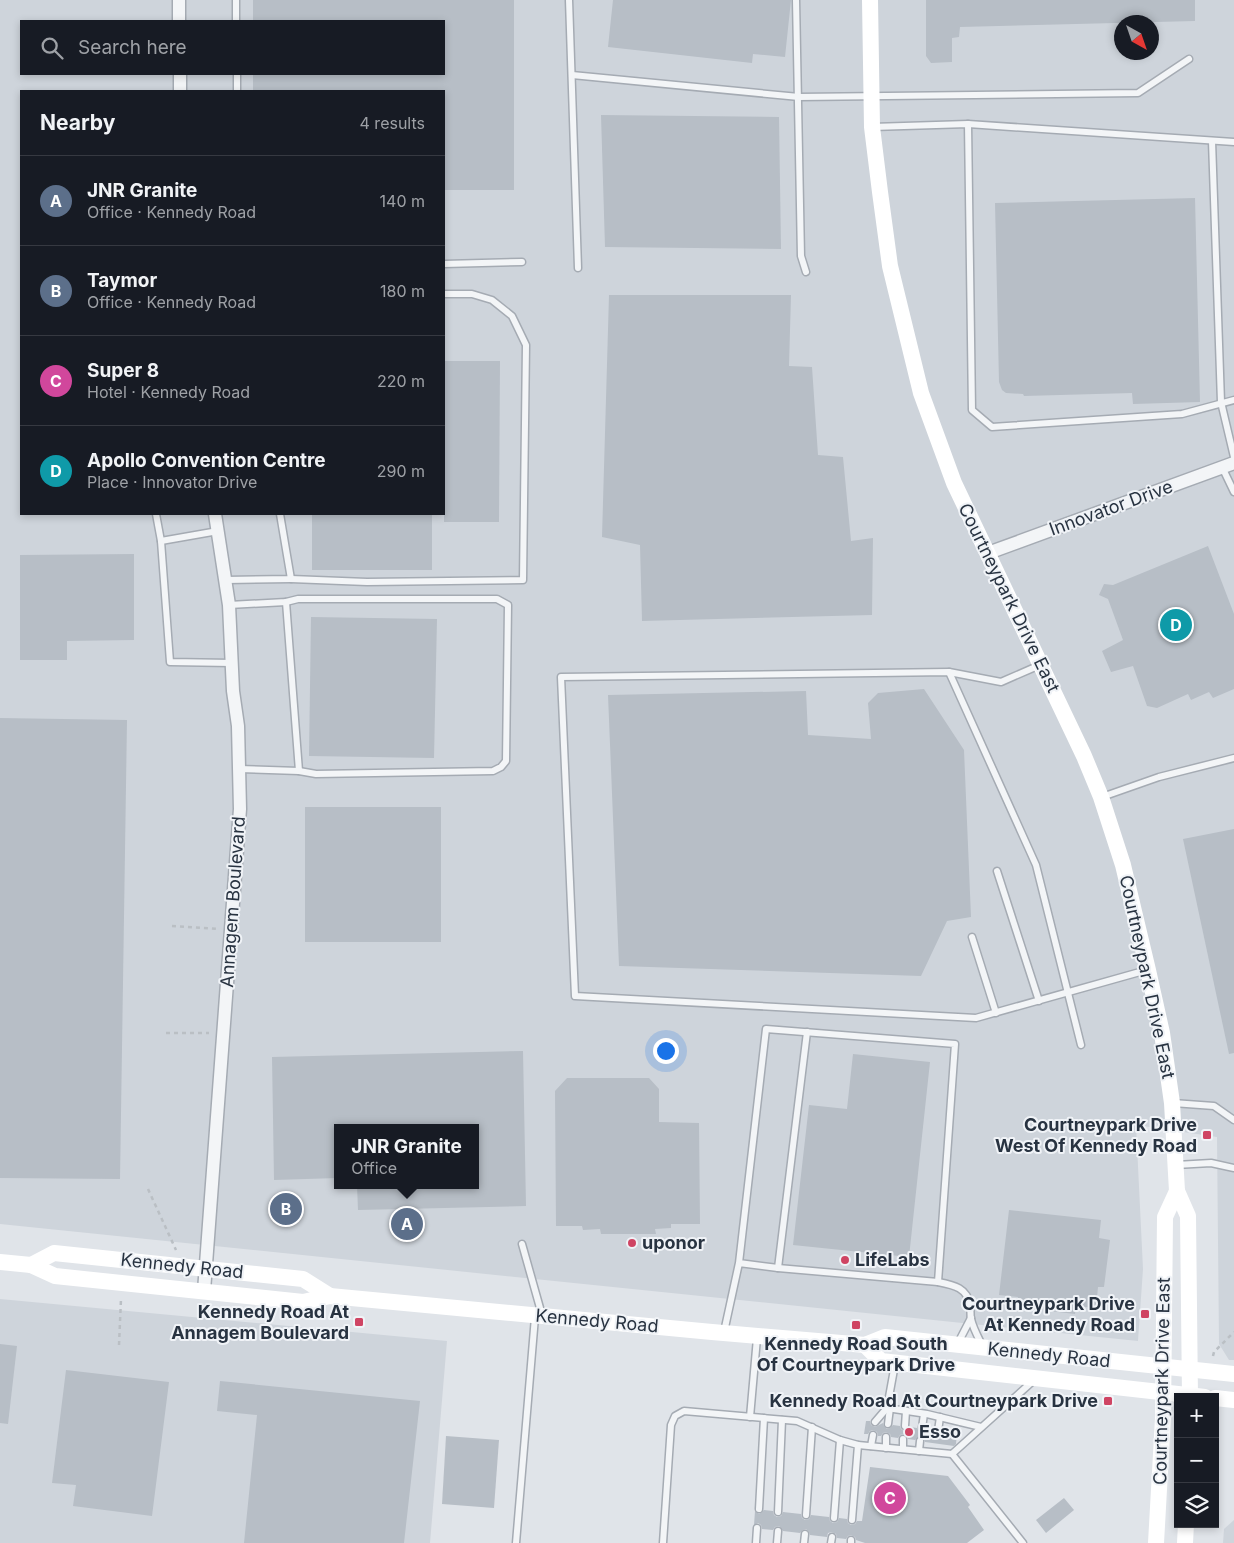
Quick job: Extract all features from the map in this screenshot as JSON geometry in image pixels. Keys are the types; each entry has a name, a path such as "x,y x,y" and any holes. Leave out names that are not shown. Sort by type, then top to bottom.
{"main road":[{"name":"Courtneypark Drive East","path":"870,0 872,127 890,266 921,393 954,483 1084,756 1123,865 1148,970 1162,1033 1172,1102 1177,1191 1188,1216 1190,1370 1194,1393"},
{"name":"Courtneypark Drive East","path":"1156,1543 1163,1393 1165,1216 1177,1191"},
{"name":"Kennedy Road","path":"31,1265 54,1253 303,1280 330,1296"},
{"name":"Kennedy Road","path":"0,1262 31,1265 55,1276 304,1302 330,1296 724,1334 864,1345 886,1337 1234,1374"},
{"name":"Kennedy Road","path":"864,1345 881,1362 1174,1394"},
{"path":"1219,1398 1234,1400"},
{"path":"1185,1543 1186,1528"}],"street":[{"path":"180,0 180,20"},
{"path":"180,75 180,90"},
{"name":"Innovator Drive","path":"988,553 1234,463"},
{"name":"Annagem Boulevard","path":"204,1291 240,809 238,726 233,691 229,605 215,515"}],"lane":[{"path":"236,0 236,20"},
{"path":"569,0 578,268"},
{"path":"796,0 801,256 806,272"},
{"path":"572,75 799,97 1138,93 1189,59"},
{"path":"237,75 237,90"},
{"path":"968,124 972,410 992,427 1182,414 1234,400"},
{"path":"872,127 968,124 1234,142"},
{"path":"1212,141 1221,402 1234,457"},
{"path":"445,264 522,262"},
{"path":"226,580 291,579 368,582 523,580 526,345 512,316 492,300 472,294 445,294"},
{"path":"1222,467 1234,492"},
{"path":"156,515 161,541 170,662 232,663"},
{"path":"280,515 291,579"},
{"path":"161,541 218,531"},
{"path":"229,605 298,600 497,599 508,606 506,761 501,767 493,771 316,774 299,771 239,769"},
{"path":"286,602 299,771"},
{"path":"1041,664 1001,682 949,672 561,677 576,996 976,1018 1148,970"},
{"path":"949,672 1036,865 1081,1045"},
{"path":"1100,797 1159,777 1234,758"},
{"path":"997,871 1040,1001"},
{"path":"972,937 996,1012"},
{"path":"724,1334 739,1263 766,1029 955,1044 938,1282"},
{"path":"778,1268 807,1032"},
{"path":"1172,1102 1214,1106 1234,1120"},
{"path":"1175,1165 1211,1163 1234,1168"},
{"path":"516,1543 539,1316 522,1244"},
{"path":"739,1263 956,1285 969,1298 971,1318 983,1348"},
{"path":"957,1345 971,1318"},
{"path":"750,1417 758,1336"},
{"path":"888,1424 888,1408 896,1363"},
{"path":"952,1454 1036,1379"},
{"path":"888,1408 982,1427"},
{"path":"876,1422 888,1408"},
{"path":"905,1426 906,1411"},
{"path":"664,1543 671,1425 675,1416 684,1412 797,1421 840,1440 858,1445 952,1454 1023,1543"},
{"path":"922,1428 924,1414"},
{"path":"938,1431 940,1417"},
{"path":"760,1509 764,1418"},
{"path":"778,1512 782,1420"},
{"path":"806,1515 812,1427"},
{"path":"871,1446 873,1435"},
{"path":"886,1436 886,1448"},
{"path":"903,1439 903,1449"},
{"path":"834,1518 840,1440"},
{"path":"919,1451 920,1441"},
{"path":"936,1452 937,1444"},
{"path":"852,1520 858,1445"},
{"path":"756,1543 757,1528"},
{"path":"777,1543 778,1531"},
{"path":"804,1534 804,1543"}],"path":[{"path":"172,926 231,930"},
{"path":"166,1033 223,1033"},
{"path":"148,1189 176,1248 178,1266"},
{"path":"119,1345 122,1283"},
{"path":"1213,1356 1214,1352 1234,1332"}],"shaded area":[{"path":"0,0 1234,0 1234,1360 1229,1360 1219,1344 1217,1137 1136,1125 1143,1269 1138,1341 0,1224"},
{"path":"0,1299 447,1341 430,1543 0,1543"},
{"path":"1234,1520 1234,1543 1223,1543 1224,1529"}],"building":[{"path":"253,0 514,0 514,190 445,190 445,90 253,90 253,75 445,75 445,20 253,20"},
{"path":"613,0 791,0 785,57 753,54 752,63 608,47"},
{"path":"926,0 1195,0 1195,21 1159,22 1159,15 1114,15 1114,23 960,27 959,37 952,38 952,62 931,63 926,56"},
{"path":"601,115 779,117 781,249 605,247"},
{"path":"1195,198 1200,402 1133,404 1132,393 1024,396 1023,394 1006,393 1002,390 999,382 995,203"},
{"path":"609,295 791,295 789,366 812,367 818,455 843,457 851,541 873,538 872,615 642,621 640,545 602,537"},
{"path":"445,361 500,361 499,522 444,522"},
{"path":"312,515 432,515 432,570 312,570"},
{"path":"1208,546 1234,614 1234,689 1213,698 1209,692 1191,700 1188,694 1157,708 1147,706 1133,666 1111,672 1102,651 1123,640 1108,599 1099,595 1104,584 1113,585"},
{"path":"134,554 134,640 67,641 67,660 20,660 20,555"},
{"path":"311,617 437,619 434,758 309,756"},
{"path":"924,689 964,750 971,917 947,921 921,976 619,966 608,695 806,691 808,735 871,739 868,703 878,693"},
{"path":"0,718 127,720 120,1179 0,1178"},
{"path":"305,807 441,807 441,942 305,942"},
{"path":"1234,829 1234,1053 1229,1054 1183,839"},
{"path":"523,1051 526,1206 358,1210 357,1189 479,1189 479,1124 334,1124 334,1178 274,1180 272,1057"},
{"path":"853,1054 930,1062 909,1257 793,1245 809,1105 847,1109"},
{"path":"567,1078 649,1078 659,1089 659,1122 699,1123 700,1224 671,1224 671,1228 655,1229 656,1234 601,1234 600,1229 583,1230 582,1226 556,1226 555,1091"},
{"path":"1009,1210 1101,1220 1099,1238 1110,1240 1104,1287 1098,1287 1096,1308 1076,1306 1075,1314 1016,1307 1018,1297 999,1295"},
{"path":"0,1344 17,1346 8,1424 0,1423"},
{"path":"66,1370 169,1382 152,1516 73,1506 76,1485 52,1483"},
{"path":"220,1381 420,1401 404,1543 244,1543 257,1415 217,1411"},
{"path":"866,1421 870,1421 871,1425 875,1427 883,1423 887,1429 893,1425 900,1426 904,1431 910,1427 917,1428 922,1433 927,1429 933,1430 935,1435 938,1436 943,1431 957,1433 956,1444 954,1446 925,1442 923,1437 920,1436 915,1440 908,1439 903,1434 898,1438 891,1437 886,1432 878,1436 877,1432 873,1430 868,1434 864,1434"},
{"path":"446,1436 499,1440 494,1508 442,1504"},
{"path":"870,1467 948,1476 970,1505 968,1507 984,1530 967,1543 865,1543 856,1540 851,1535 846,1539 837,1538 836,1534 832,1532 828,1533 827,1537 810,1535 806,1529 800,1533 783,1531 779,1526 773,1530 762,1529 758,1523 754,1525 755,1511 759,1514 764,1510 773,1511 777,1517 781,1516 783,1512 801,1514 805,1520 809,1519 811,1515 829,1517 833,1523 837,1522 839,1518 847,1519 851,1525 857,1521 862,1521"},
{"path":"1064,1498 1074,1510 1046,1533 1036,1520"}],"place":[{"name":"Apollo Convention Centre","path":"1176,625"},
{"name":"Courtneypark Drive West Of Kennedy Road","path":"1207,1135"},
{"name":"Taymor","path":"286,1209"},
{"name":"JNR Granite","path":"407,1224"},
{"name":"uponor","path":"632,1243"},
{"name":"LifeLabs","path":"845,1260"},
{"name":"Courtneypark Drive At Kennedy Road","path":"1145,1314"},
{"name":"Kennedy Road At Annagem Boulevard","path":"359,1322"},
{"name":"Kennedy Road South Of Courtneypark Drive","path":"856,1325"},
{"name":"Kennedy Road At Courtneypark Drive","path":"1108,1401"},
{"name":"Esso","path":"909,1432"},
{"name":"Super 8","path":"890,1498"}]}
